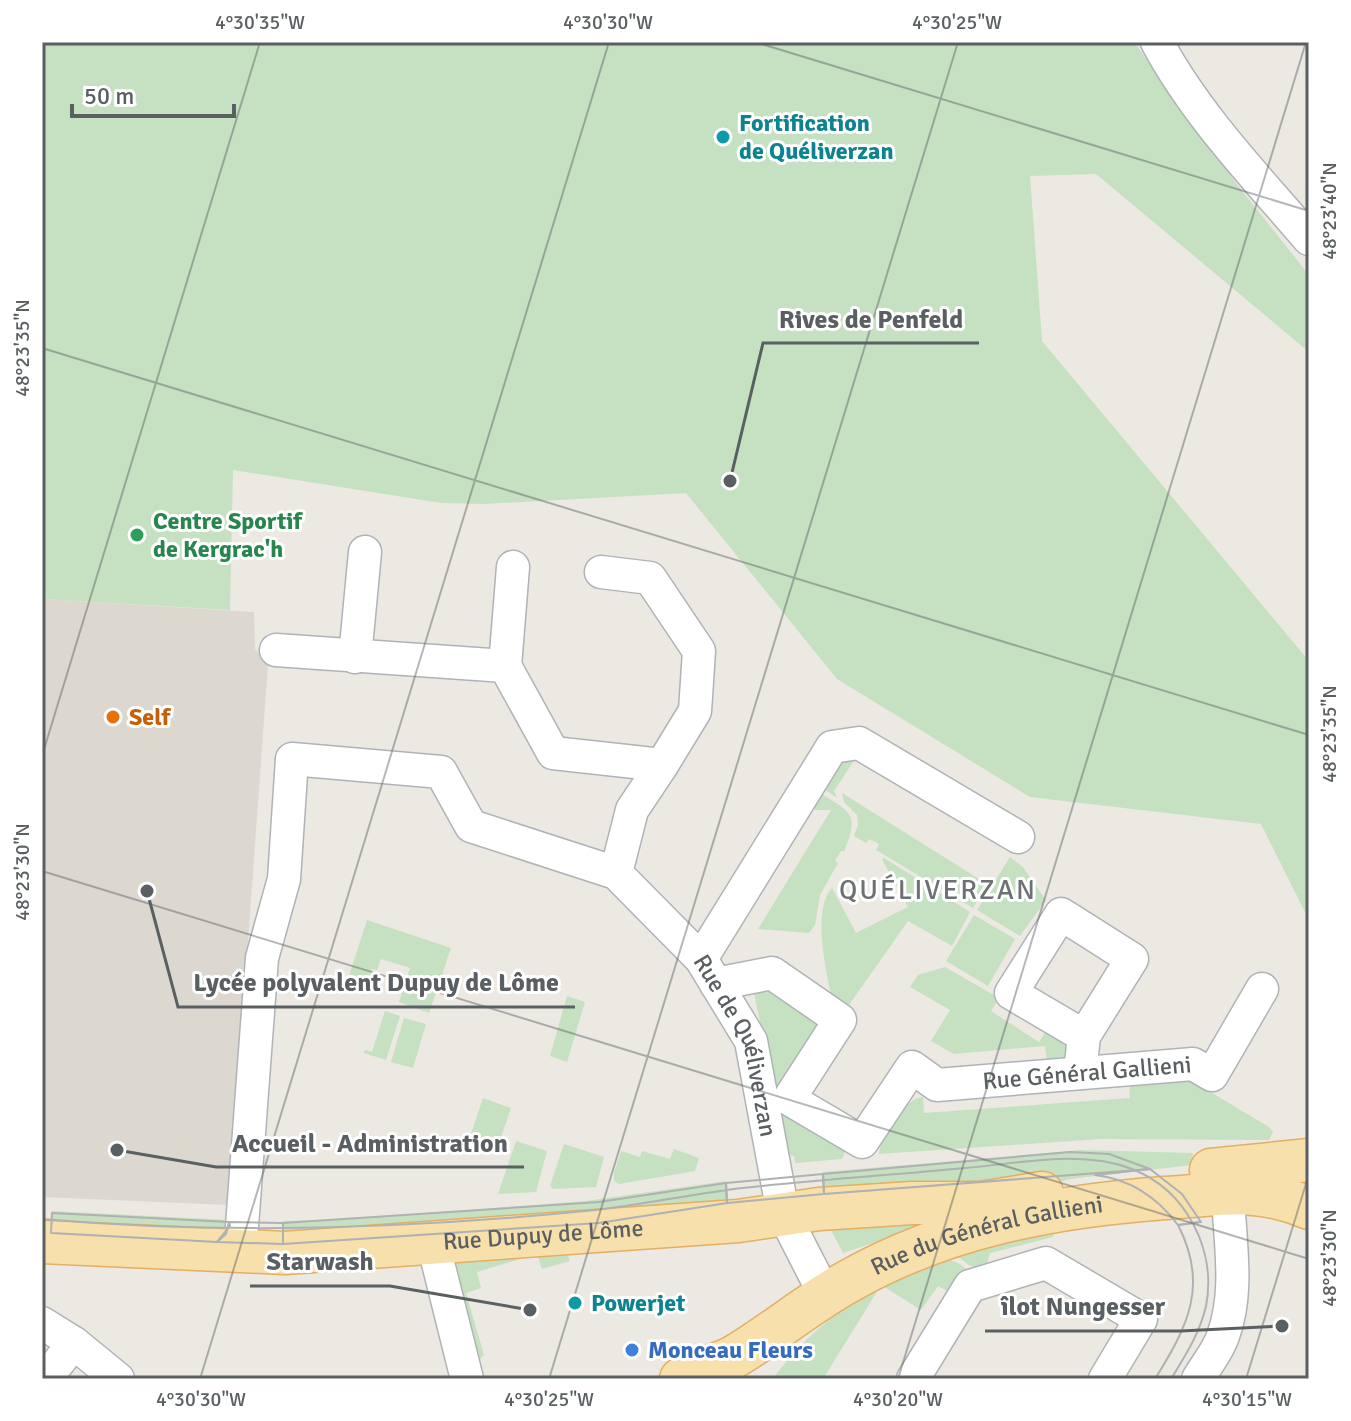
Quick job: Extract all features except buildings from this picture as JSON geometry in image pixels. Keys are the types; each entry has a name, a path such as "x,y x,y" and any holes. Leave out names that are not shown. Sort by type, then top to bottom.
{"main road":[{"name":"Rue du Général Gallieni","path":"687,1375 741,1368 820,1287 881,1244 1014,1206 1042,1193 1111,1180 1309,1160"},
{"path":"1309,1182 1309,1197"},
{"name":"Rue du Général Gallieni","path":"687,1375 704,1356 781,1299 989,1224 1091,1204 1228,1192 1268,1195 1309,1208"},
{"name":"Rue Dupuy de Lôme","path":"42,1242 285,1253 738,1221 783,1213 913,1203 981,1203 1042,1193"}],"street":[{"path":"1157,42 1169,64 1221,136 1309,239"},
{"path":"355,657 365,552"},
{"path":"513,567 505,666 553,753 662,765"},
{"path":"601,572 650,578 699,651 695,711 632,810 616,873"},
{"path":"276,650 505,666"},
{"name":"Rue de Quéliverzan","path":"820,1287 783,1213 751,1041 709,972 832,747 859,743 1018,837"},
{"path":"240,1253 262,958 284,879 292,759 441,772 471,826 616,873 709,972"},
{"name":"Rue Général Gallieni","path":"709,972 772,973 840,1020 789,1099 862,1142 912,1067 937,1085 1193,1064 1212,1075 1262,989"},
{"path":"1080,1073 1084,1036"},
{"path":"1198,1379 1222,1339 1230,1314 1232,1267 1228,1192"},
{"path":"433,1243 467,1379"},
{"path":"913,1379 970,1286 1046,1263 1141,1319 1105,1379"},
{"path":"42,1323 74,1343 118,1379"},
{"path":"45,1379 74,1343"}],"shaded area":[{"path":"42,599 254,612 255,649 268,664 229,1205 42,1197"}],"green space":[{"path":"42,42 1134,42 1235,182 1309,275 1309,352 1096,174 1030,176 1042,341 1309,661 1309,920 1261,824 1030,797 837,679 686,493 484,504 441,503 233,470 230,610 42,599"},
{"path":"855,759 834,791 837,798 823,788 840,762"},
{"path":"820,793 845,810 852,821 844,851 835,861 838,863 820,895 815,925 809,933 758,929 831,810 815,810 814,803"},
{"path":"842,793 987,884 973,908 876,850 879,844 869,839 866,843 854,836 858,825 857,815 844,802"},
{"path":"1010,857 1023,867 1046,900 1020,936 977,910"},
{"path":"884,858 970,912 952,946 908,921 849,1005 832,998 822,941 826,897 832,888 856,933 908,907"},
{"path":"974,915 1015,939 988,986 946,961"},
{"path":"367,920 451,948 429,1013 399,1002 410,968 381,959 377,970 372,969 365,991 346,985"},
{"path":"945,967 999,998 991,1011 1039,1042 1048,1028 1072,1042 1066,1059 1047,1061 1045,1046 954,1054 931,1041 950,1010 910,987 918,975"},
{"path":"774,984 829,1024 779,1102 848,1145 842,1159 795,1163 794,1156 788,1155 754,993"},
{"path":"567,996 585,1002 567,1062 550,1056"},
{"path":"385,1011 400,1016 386,1060 364,1053 365,1050 372,1052"},
{"path":"404,1018 426,1024 413,1068 391,1062"},
{"path":"1129,1078 1181,1078 1202,1087 1273,1132 1269,1140 1101,1139 879,1154 897,1117 916,1099 923,1097 924,1113 1130,1098"},
{"path":"483,1098 511,1108 497,1149 469,1140"},
{"path":"516,1141 547,1151 536,1192 498,1194"},
{"path":"564,1144 604,1157 596,1187 553,1189 550,1186"},
{"path":"674,1149 699,1158 695,1171 619,1184 614,1181 621,1151 640,1157 642,1151 670,1159"},
{"path":"1082,1150 1193,1153 1192,1165 1078,1178 1003,1192 824,1194 823,1172"},
{"path":"726,1181 728,1216 283,1247 283,1221 350,1219 586,1201"},
{"path":"52,1211 229,1220 228,1230 51,1236"},
{"path":"949,1217 843,1253 827,1222"},
{"path":"1055,1227 1053,1237 990,1253 985,1271 969,1265 956,1255"},
{"path":"565,1248 570,1261 542,1269 537,1254 477,1272 481,1288 466,1293 484,1355 480,1359 453,1269 460,1257"},
{"path":"943,1258 958,1263 978,1277 953,1294 938,1286 921,1310 883,1286"},
{"path":"871,1290 878,1290 823,1379 776,1379 785,1363 807,1339"}],"tram line":[{"path":"1070,1152 1109,1154 1150,1169 824,1194 823,1174 1070,1152"},
{"path":"42,1219 249,1228 457,1222 595,1210 770,1185 1049,1160 1092,1160 1132,1169 1168,1191 1193,1224 1202,1244 1207,1264 1206,1306 1196,1335 1171,1379"},
{"path":"1150,1169 1182,1194 1201,1222 1178,1225 1142,1191 1095,1175 1150,1169"},
{"path":"823,1174 824,1194 727,1203 726,1183 823,1174"},
{"path":"726,1183 727,1203 599,1223 283,1244 283,1223 599,1202 726,1183"},
{"path":"52,1213 229,1222 230,1226 217,1242 51,1233 52,1213"},
{"path":"229,1222 283,1223 283,1244 217,1242 226,1234 229,1222"},
{"path":"1155,1379 1185,1323 1193,1286 1192,1267 1178,1225 1200,1222"}],"place":[{"name":"Fortification de Quéliverzan","path":"723,137"},
{"name":"Rives de Penfeld","path":"730,481"},
{"name":"Centre Sportif de Kergrac'h","path":"137,535"},
{"name":"Self","path":"113,717"},
{"name":"Lycée polyvalent Dupuy de Lôme","path":"147,891"},
{"name":"Accueil - Administration","path":"117,1150"},
{"name":"Powerjet","path":"575,1303"},
{"name":"Starwash","path":"530,1310"},
{"name":"îlot Nungesser","path":"1282,1326"},
{"name":"Monceau Fleurs","path":"632,1350"}],"district":[{"name":"QUÉLIVERZAN","path":"938,890"}]}
